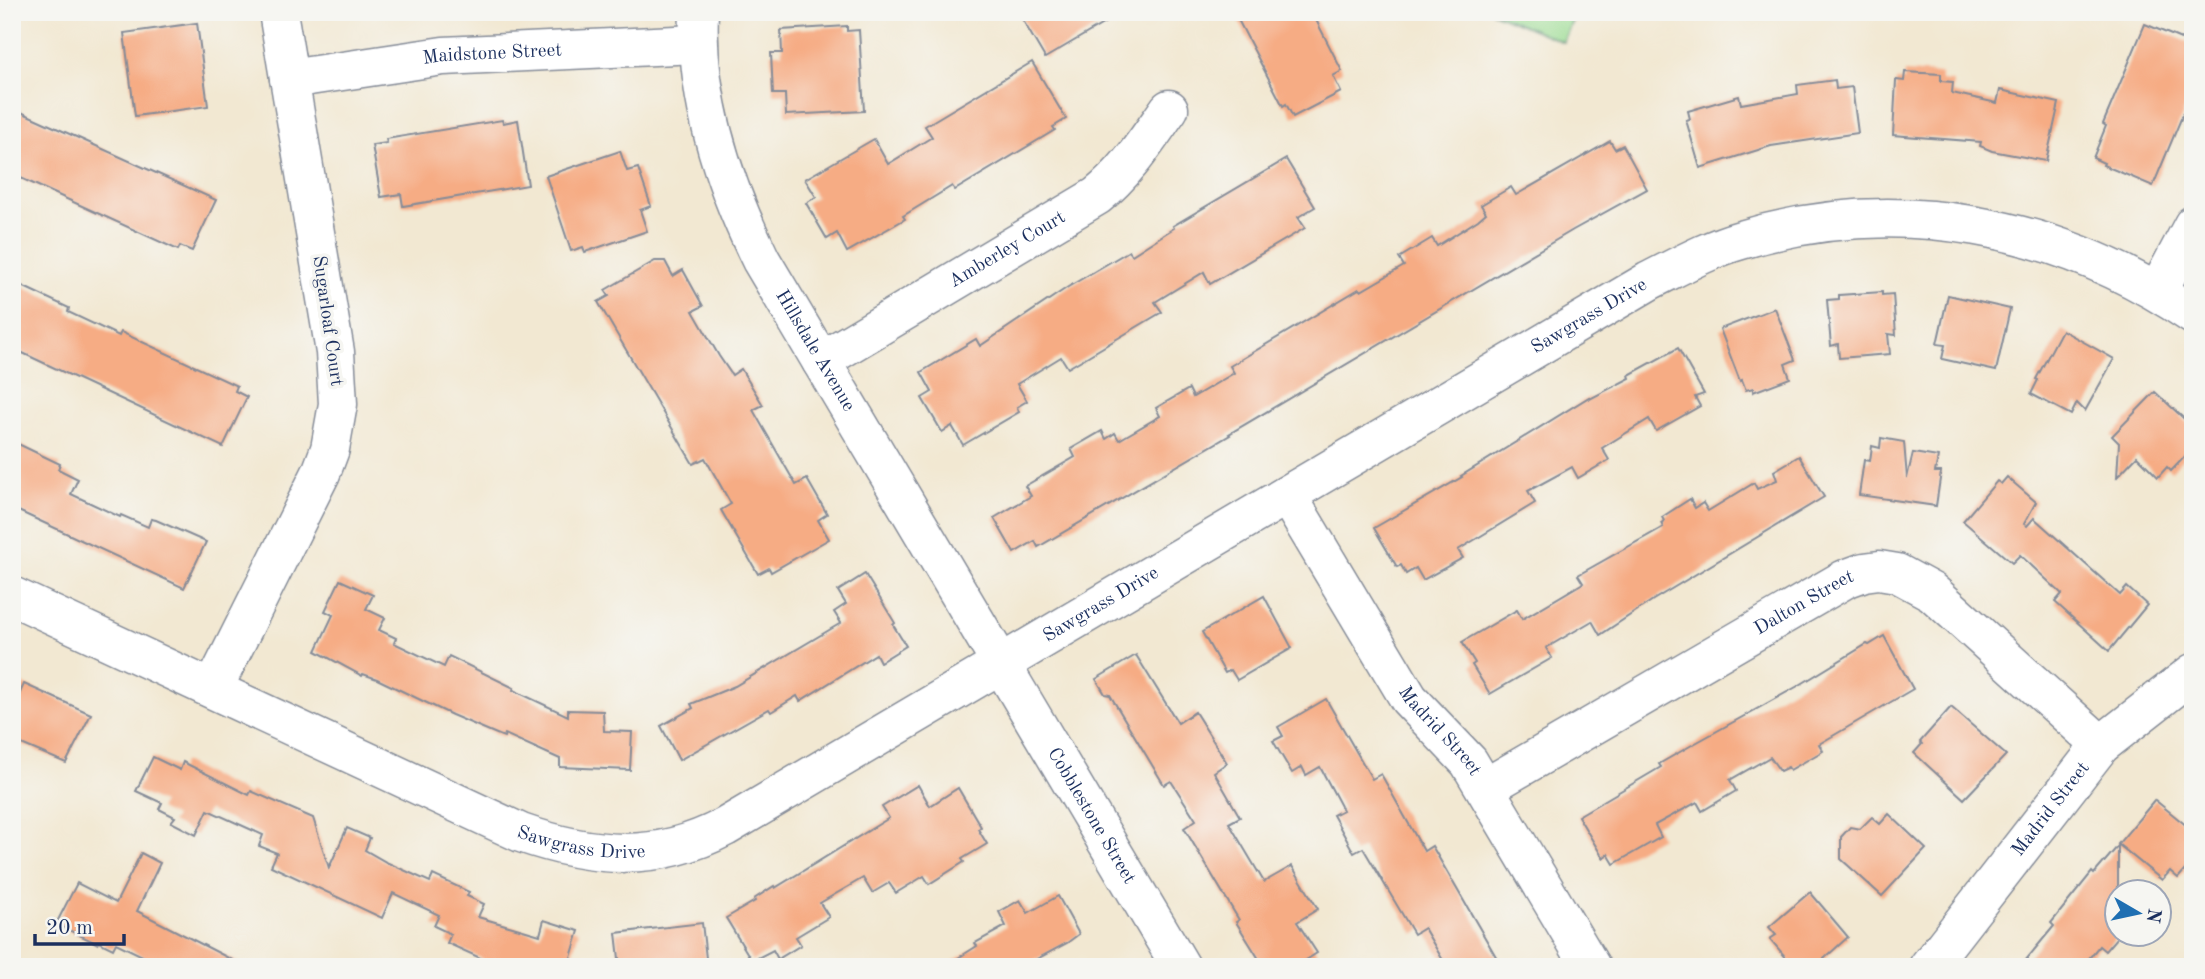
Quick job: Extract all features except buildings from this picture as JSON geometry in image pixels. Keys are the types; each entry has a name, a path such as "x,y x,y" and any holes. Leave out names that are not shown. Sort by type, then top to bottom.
{"street":[{"name":"Sugarloaf Court","path":"213,689 321,473 336,427 338,404 335,352 278,12"},
{"name":"Maidstone Street","path":"289,79 443,56 698,28"},
{"name":"Hillsdale Avenue","path":"698,28 706,108 717,152 728,186 761,260 1001,664"},
{"name":"Amberley Court","path":"821,361 1097,196 1132,163 1169,109"},
{"name":"Sawgrass Drive","path":"12,596 521,833 561,847 607,853 665,850 700,840 1649,281 1709,252 1768,233 1859,219 1904,219 1965,224 2017,234 2073,251 2158,291 2193,315"},
{"path":"2158,291 2193,225"},
{"name":"Madrid Street","path":"1287,495 1409,699 1456,747 1485,788 1591,967"},
{"name":"Dalton Street","path":"1485,788 1845,579 1879,570 1897,573 1932,592 2101,745"},
{"name":"Cobblestone Street","path":"1001,664 1181,967"},
{"name":"Madrid Street","path":"1928,967 2101,745 2193,673"}],"green space":[{"path":"1492,12 1576,12 1563,42"}]}
